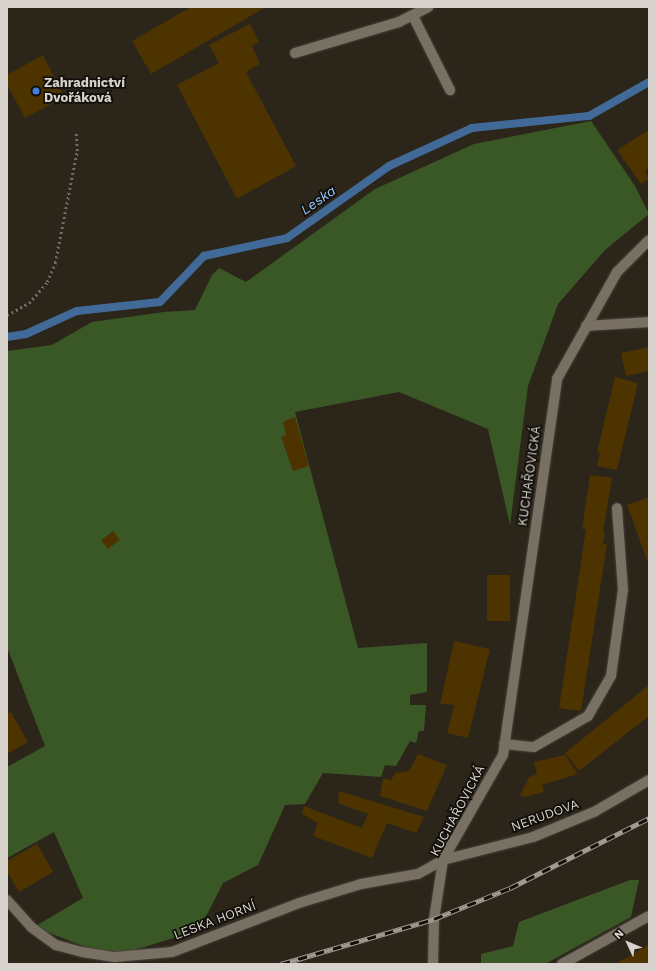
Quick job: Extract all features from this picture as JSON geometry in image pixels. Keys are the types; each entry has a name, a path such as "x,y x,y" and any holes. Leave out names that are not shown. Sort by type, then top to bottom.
{"street":[{"path":"295,53 413,16 428,7"},
{"path":"413,16 450,90"},
{"name":"KUCHAŘOVICKÁ","path":"433,964 434,919 444,860 503,755 557,379 617,272 649,240"},
{"path":"586,326 649,322"},
{"path":"504,744 534,747 588,716 611,676 623,590 617,508"},
{"name":"NERUDOVA","path":"444,860 533,837 594,812 649,780"},
{"name":"LESKA HORNÍ","path":"7,900 31,927 56,945 82,952 115,957 138,956 172,952 299,903 361,884 418,874 444,860"},
{"path":"562,964 649,916"}],"path":[{"path":"7,315 29,303 47,282 55,263 77,151 76,132"}],"green space":[{"path":"591,121 635,186 649,214 605,250 558,304 528,386 510,525 488,429 399,392 295,412 358,648 427,643 427,692 410,695 410,705 426,705 424,731 419,731 416,743 410,741 396,766 385,765 381,777 323,773 305,804 285,805 258,865 223,883 199,930 112,957 34,927 83,898 54,832 7,858 7,767 45,746 7,647 7,351 52,345 92,322 164,312 195,310 212,275 219,268 246,282 375,189 474,144"},
{"path":"630,880 639,880 631,917 545,964 481,964 481,954 513,946 519,922"}],"building":[{"path":"191,7 266,7 151,74 132,41"},
{"path":"250,24 259,42 252,46 260,64 246,72 296,166 237,199 177,85 219,63 209,45"},
{"name":"Zahradnictví Dvořáková","path":"43,55 64,97 25,118 7,85 7,75"},
{"path":"649,130 649,168 645,171 649,179 641,184 617,150"},
{"path":"649,347 649,371 626,376 621,353"},
{"path":"615,377 638,383 617,470 597,466 600,453 597,452"},
{"path":"295,417 309,466 293,471 281,437 286,435 283,422"},
{"path":"590,475 612,478 603,532 605,532 603,544 607,544 581,711 559,708 586,529 582,529"},
{"path":"649,497 649,566 627,505"},
{"path":"113,531 120,540 108,549 101,540"},
{"path":"487,575 510,575 510,621 487,621"},
{"path":"454,641 490,649 468,738 447,733 454,705 440,704"},
{"path":"649,685 649,716 579,771 565,753"},
{"path":"11,712 28,742 7,754 7,714"},
{"path":"418,754 447,765 427,811 380,796 383,778 391,780 395,773 409,771"},
{"path":"565,755 578,774 542,785 544,792 524,797 520,795 529,777 537,774 534,762"},
{"path":"339,791 424,817 416,833 387,823 372,858 313,836 318,823 302,814 304,806 362,828 368,814 338,803"},
{"path":"37,844 53,872 19,892 7,871 7,861"},
{"path":"648,945 649,964 615,964 626,958"}],"waterway":[{"name":"Leska","path":"7,337 26,334 77,311 160,302 204,256 287,238 389,166 472,128 589,116 649,82"}],"railway":[{"path":"281,964 434,919 510,888 649,818"}],"place":[{"name":"Zahradnictví Dvořáková","path":"36,91"}]}
